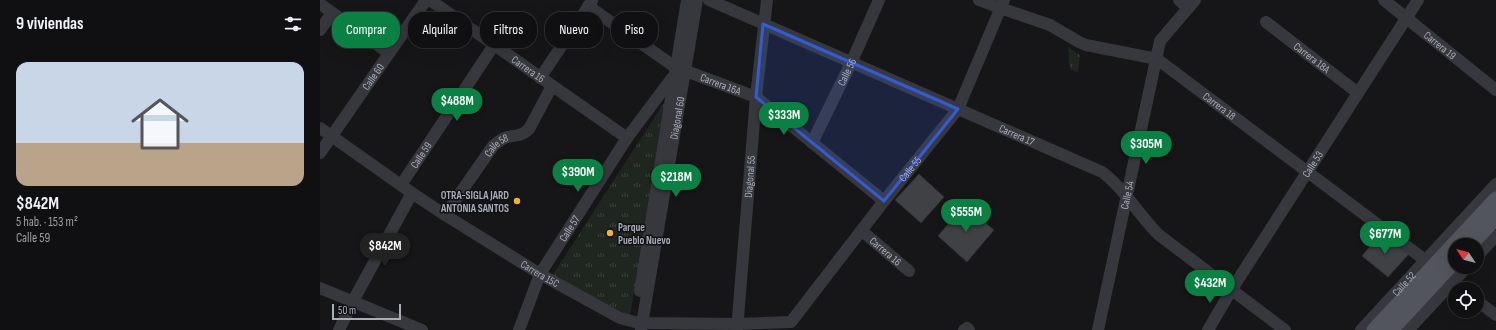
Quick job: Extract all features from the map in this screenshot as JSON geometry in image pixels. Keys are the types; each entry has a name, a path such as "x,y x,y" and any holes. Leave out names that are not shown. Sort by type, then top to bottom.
{"main road":[{"name":"Calle 52","path":"1391,330 1443,274 1496,199"},
{"path":"1477,238 1496,218"},
{"name":"Calle 52","path":"1374,330 1443,274"}],"street":[{"name":"Calle 60","path":"320,153 426,0"},
{"name":"Carrera 16","path":"430,0 480,35"},
{"name":"Diagonal 60","path":"638,326 678,71 687,0"},
{"name":"Diagonal 60","path":"678,71 697,0"},
{"name":"Carrera 17","path":"709,0 852,61 1102,172 1111,179 1148,224 1160,235 1285,330"},
{"name":"Diagonal 55","path":"737,327 756,97 763,24 767,0"},
{"name":"Calle 56","path":"812,143 852,61 879,0"},
{"name":"Carrera 18","path":"980,0 1002,4 1050,25 1086,45 1157,59 1443,274"},
{"path":"1178,0 1192,4"},
{"name":"Carrera 19","path":"1384,0 1496,90"},
{"name":"Calle 53","path":"1208,330 1232,289 1418,0"},
{"path":"540,78 590,3"},
{"name":"Carrera 16A","path":"590,3 678,71 756,97 884,201"},
{"path":"320,4 332,13 320,30"},
{"name":"Calle 55","path":"791,322 884,201 958,109 1002,4"},
{"name":"Calle 54","path":"1098,330 1160,41 1192,4"},
{"name":"Carrera 18A","path":"1266,22 1358,93"},
{"path":"382,48 389,53"},
{"name":"Calle 59","path":"401,185 492,48"},
{"name":"Carrera 16","path":"498,48 627,138"},
{"name":"Calle 57","path":"519,330 540,274 627,138 678,71"},
{"name":"Calle 58","path":"446,215 493,146 499,141 508,137 524,134 530,129 552,86"},
{"name":"Carrera 15C","path":"320,128 412,193 540,274 620,318 638,326 737,327 791,322"},
{"name":"Calle 52","path":"1408,330 1496,184"},
{"path":"338,330 412,193"},
{"name":"Carrera 16","path":"862,231 909,271"},
{"path":"1484,249 1496,236"},
{"name":"Calle 52","path":"1361,330 1443,274"},
{"path":"320,288 422,330"},
{"path":"1484,306 1496,315"}],"highlighted area":[{"path":"763,24 852,61 958,109 884,201 756,97"}],"green space":[{"path":"1068,47 1080,55 1078,73 1070,69"},
{"name":"Parque Pueblo Nuevo","path":"665,101 630,316 552,276"}],"building":[{"path":"919,174 944,197 921,223 895,200"},
{"path":"964,205 994,230 967,262 938,236"},
{"path":"1380,234 1409,254 1388,277 1362,256"}],"place":[{"name":"OTRA-SIGLA JARD ANTONIA SANTOS","path":"517,201"},
{"name":"Parque Pueblo Nuevo","path":"610,233"}]}
